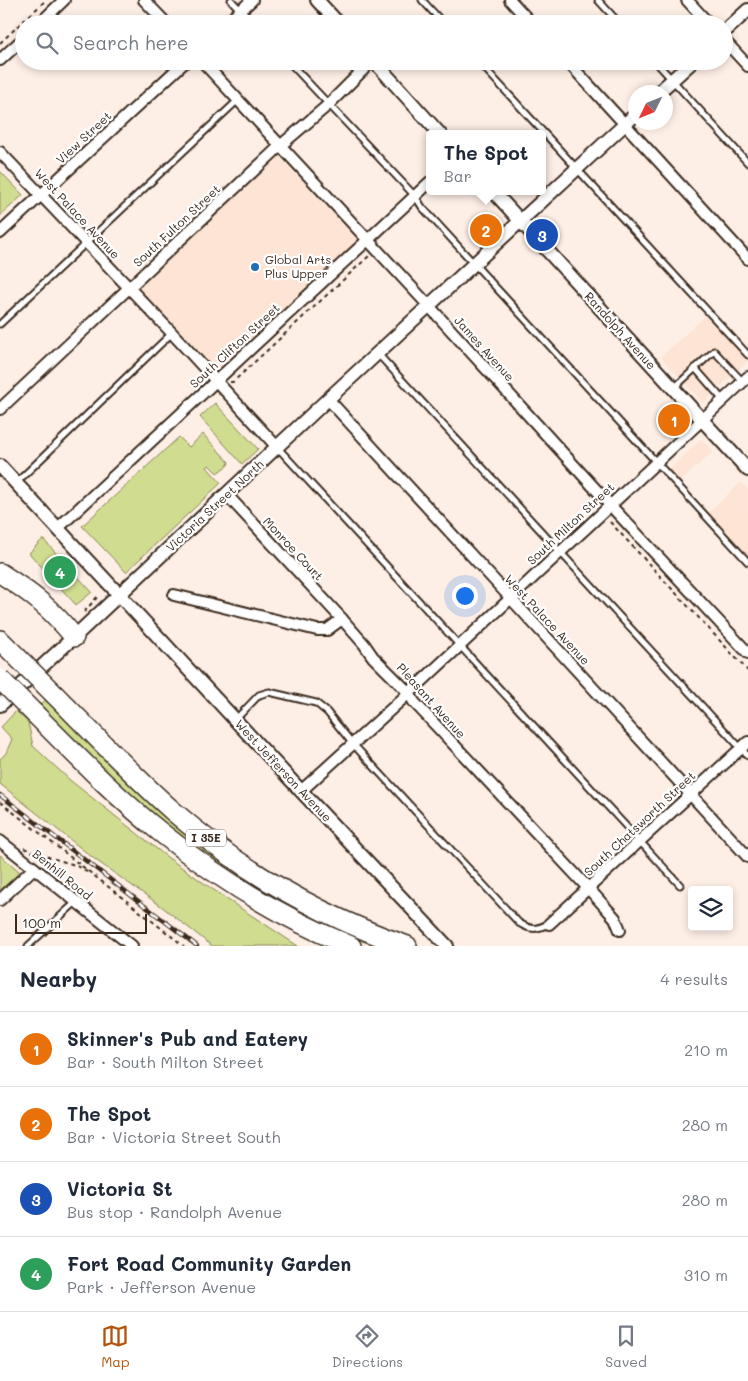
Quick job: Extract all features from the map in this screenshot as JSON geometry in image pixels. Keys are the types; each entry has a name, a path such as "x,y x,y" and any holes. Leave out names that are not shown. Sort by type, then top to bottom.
{"highway":[{"path":"0,573 44,604 61,620 74,637"},
{"name":"I 35E","path":"0,640 151,791 221,849 263,878 304,902 346,922 407,946"},
{"name":"I 35E","path":"0,679 102,781 158,830 234,885 302,924 351,946"},
{"path":"271,906 318,940 330,946"}],"street":[{"path":"48,15 64,0"},
{"path":"144,0 158,15"},
{"path":"235,15 252,0"},
{"path":"317,0 330,15"},
{"path":"510,0 524,15"},
{"path":"687,0 701,15"},
{"path":"733,24 748,10"},
{"path":"0,60 15,46"},
{"path":"733,50 748,66"},
{"name":"View Street","path":"0,233 176,70"},
{"name":"James Avenue","path":"210,70 748,654"},
{"name":"South Fulton Street","path":"0,409 280,146 328,105 364,70"},
{"path":"381,70 436,130"},
{"path":"575,70 748,259"},
{"path":"667,85 683,70"},
{"name":"Victoria Street North","path":"0,705 628,121"},
{"name":"West Palace Avenue","path":"0,152 172,332 278,448"},
{"name":"South Clifton Street","path":"58,528 426,186"},
{"name":"Randolph Avenue","path":"496,195 748,470"},
{"name":"South Milton Street","path":"301,791 409,693 745,379"},
{"name":"West Palace Avenue","path":"328,399 748,857"},
{"name":"West Jefferson Avenue","path":"0,466 447,946"},
{"name":"Monroe Court","path":"227,495 342,619"},
{"path":"174,595 317,630 326,630 342,619"},
{"name":"Pleasant Avenue","path":"342,619 364,644 372,657 409,693 414,702 615,918 620,930"},
{"name":"South Chatsworth Street","path":"549,924 691,795 746,749"},
{"name":"Benhill Road","path":"0,841 132,946"},
{"path":"0,900 34,868"}],"lane":[{"path":"231,0 245,15"},
{"path":"422,0 436,15"},
{"path":"598,0 612,15"},
{"path":"298,70 748,562"},
{"path":"486,70 541,130"},
{"path":"663,70 748,163"},
{"path":"0,324 237,101"},
{"path":"546,135 748,355"},
{"path":"15,483 172,332"},
{"path":"673,389 714,351 745,379"},
{"path":"377,354 746,749"},
{"path":"695,368 723,400"},
{"path":"278,448 680,885"},
{"path":"235,720 259,695 269,692 316,703 327,712 352,743 519,923 529,929 549,924"},
{"path":"28,946 76,902"}],"path":[{"path":"30,15 46,0"},
{"path":"0,43 15,29"},
{"path":"230,382 233,382 371,254"},
{"path":"610,522 748,671"},
{"path":"0,802 184,946"},
{"path":"14,852 22,847 35,853 75,865 96,877"}],"shaded area":[{"path":"279,155 359,240 217,375 136,290"},
{"path":"706,315 748,361 703,403 661,357"},
{"path":"701,439 713,451 679,483 668,471"},
{"path":"741,482 748,489 748,557 708,513"}],"green space":[{"path":"0,171 23,195 0,216"},
{"path":"215,403 258,449 242,464 200,417"},
{"path":"203,434 229,462 228,465 217,473 209,465 207,467 221,483 126,572 82,526 179,437 189,447"},
{"path":"43,539 92,592 76,605 29,553"},
{"path":"48,698 141,791 385,946 367,943 337,931 238,876 191,844 126,791 39,706"},
{"path":"16,711 28,722 33,746 71,781 167,857 298,946 212,946 161,906 97,861 0,784 0,759 6,753 12,739 1,727"},
{"path":"0,855 19,871 0,890"}],"railway":[{"path":"0,795 197,946"}],"place":[{"name":"The Spot","path":"486,230"},
{"name":"Victoria St","path":"542,235"},
{"name":"Global Arts Plus Upper","path":"255,267"},
{"name":"Skinner's Pub and Eatery","path":"674,420"},
{"name":"Fort Road Community Garden","path":"60,572"}]}
